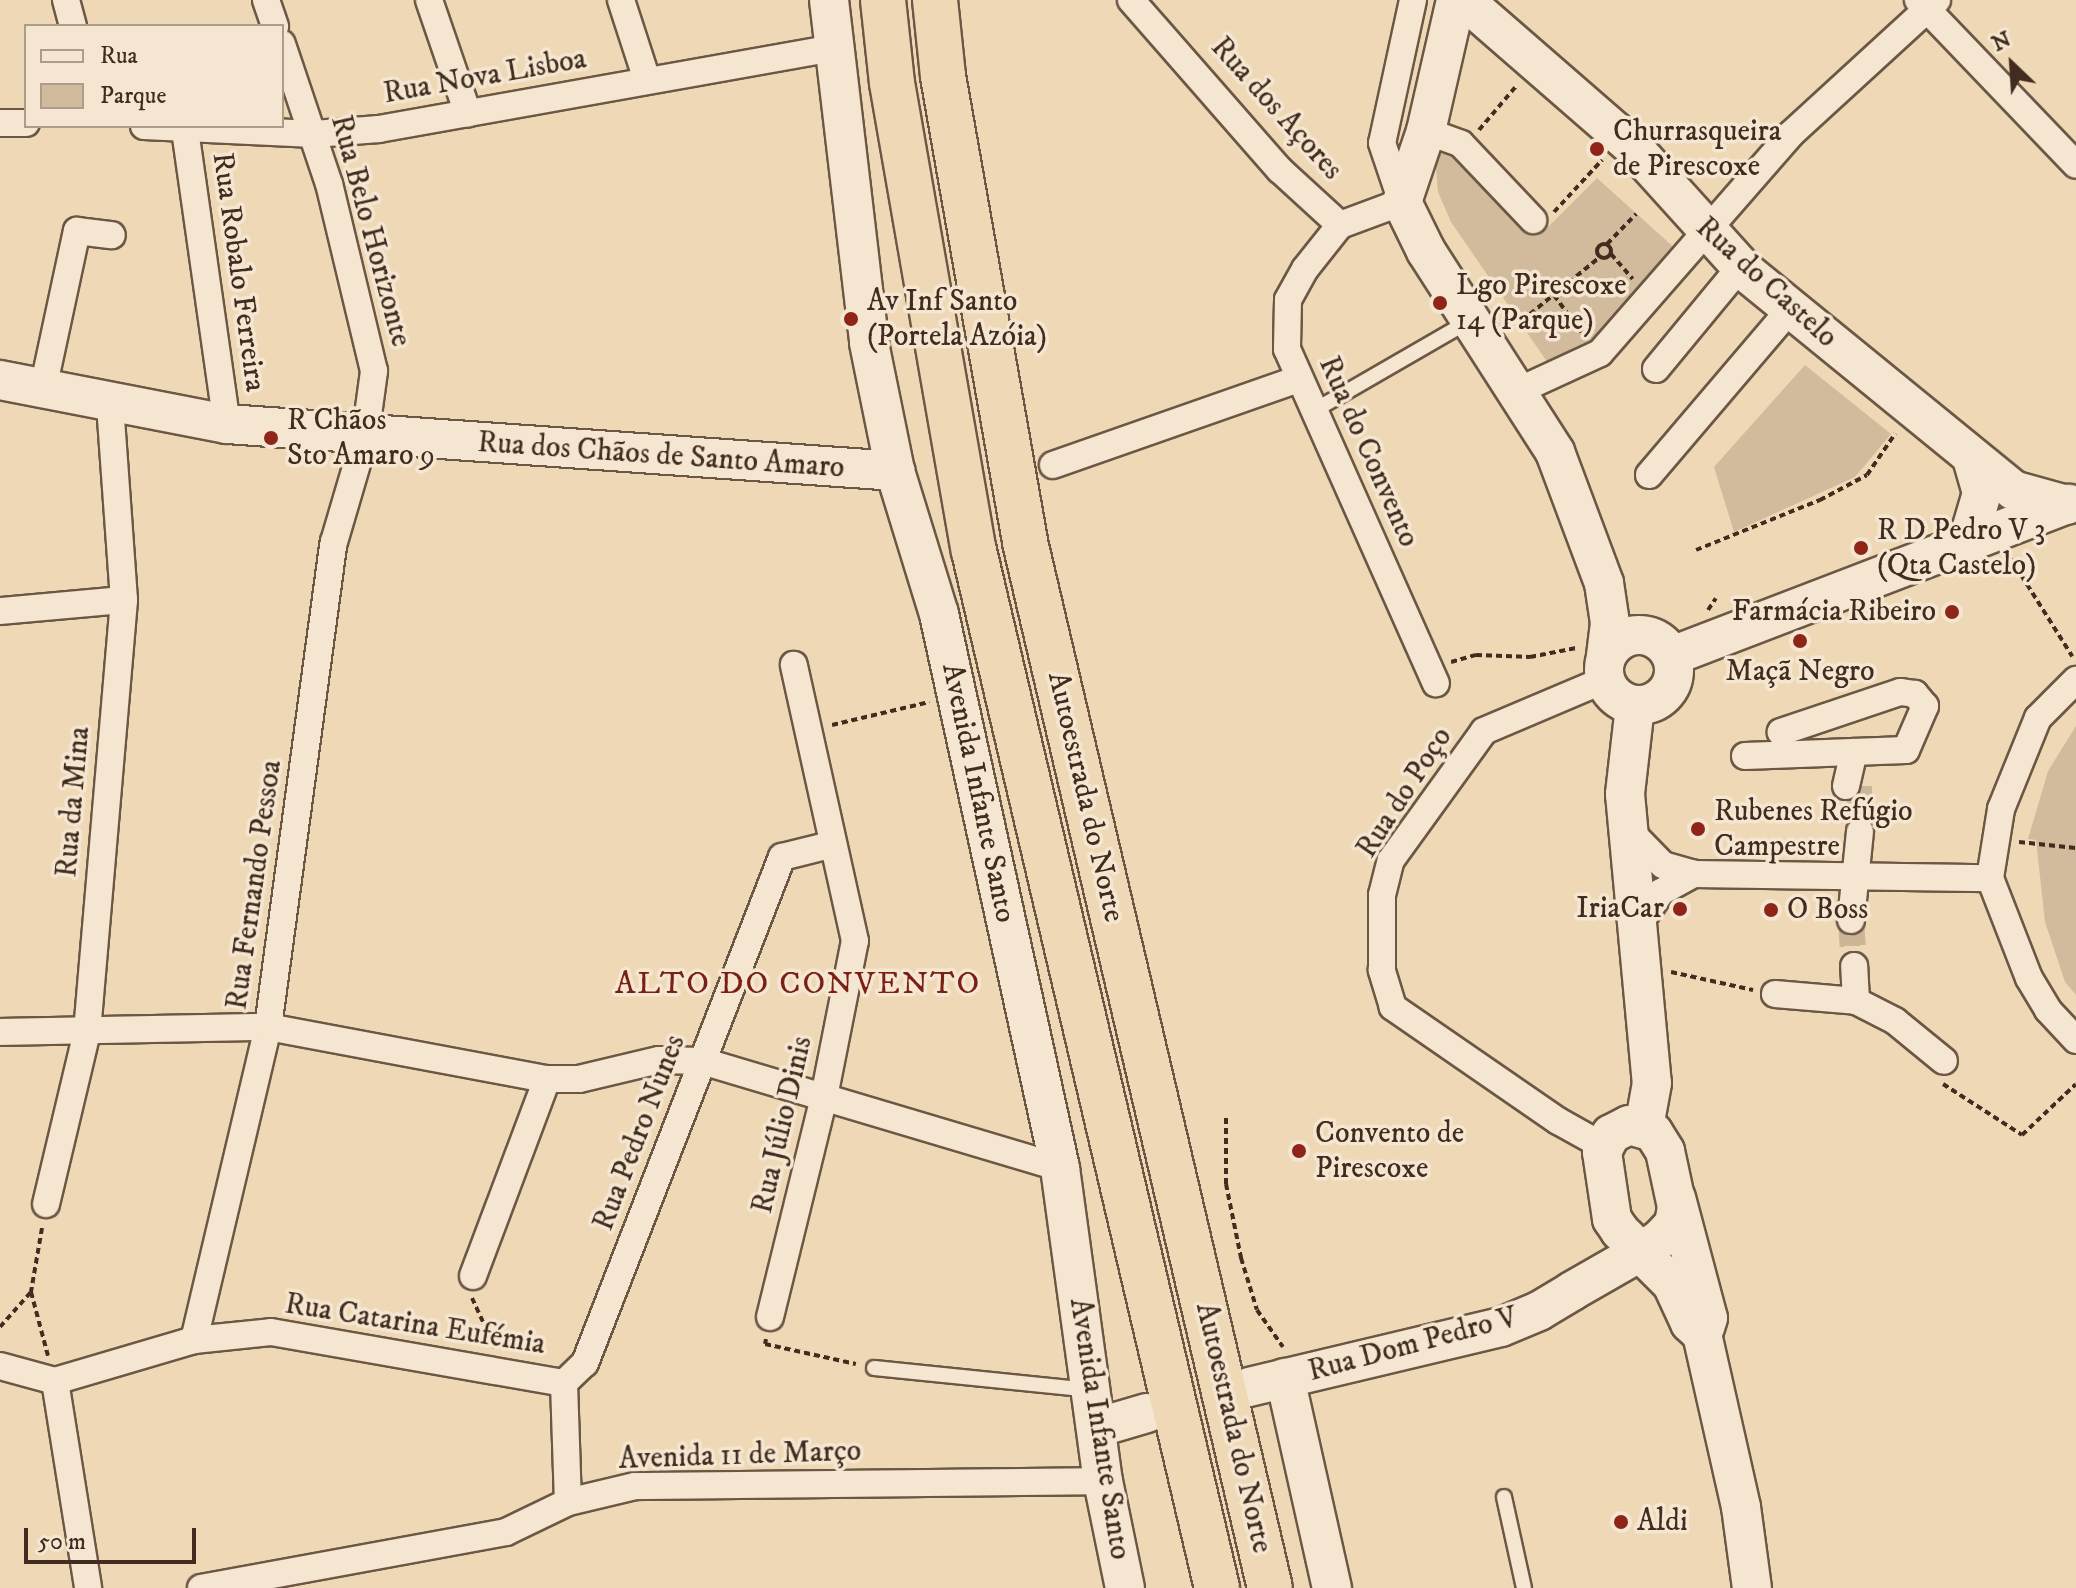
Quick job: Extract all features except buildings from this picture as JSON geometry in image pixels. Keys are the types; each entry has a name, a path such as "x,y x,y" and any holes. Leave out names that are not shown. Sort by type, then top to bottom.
{"highway":[{"name":"Autoestrada do Norte","path":"883,0 892,83 974,551 1217,1588"},
{"name":"Autoestrada do Norte","path":"935,0 943,76 1025,542 1270,1588"}],"street":[{"path":"66,0 72,24"},
{"path":"266,0 274,24"},
{"path":"429,0 468,114"},
{"path":"621,0 647,80"},
{"name":"Avenida Infante Santo","path":"829,0 869,343 895,471 939,614 1060,1168 1103,1481 1125,1588"},
{"name":"Rua dos Açores","path":"1131,0 1280,170 1340,225"},
{"path":"1413,0 1382,143 1402,202 1426,251 1520,390 1555,452 1589,533 1604,583 1606,662 1616,698 1635,706 1648,705 1668,691 1675,668 1672,656 1656,639 1632,635 1606,662"},
{"path":"1402,202 1426,131 1456,0"},
{"name":"Rua do Castelo","path":"1464,0 1623,137 1740,267 2013,490 2072,503"},
{"path":"1520,390 1600,353 1708,234 1791,134 1927,3 2076,165"},
{"name":"Rua Nova Lisboa","path":"164,128 314,134 468,114 835,48"},
{"name":"Rua Belo Horizonte","path":"284,50 314,134 374,371 365,437"},
{"path":"0,123 24,123"},
{"name":"Rua Robalo Ferreira","path":"185,130 227,424"},
{"path":"1426,131 1464,146 1533,220"},
{"path":"1340,225 1402,202"},
{"name":"Rua do Convento","path":"1340,225 1288,300 1287,349 1433,676"},
{"path":"43,389 77,231 112,235"},
{"path":"1656,369 1740,267"},
{"path":"1649,475 1791,308"},
{"path":"1053,465 1298,379"},
{"name":"Rua dos Chãos de Santo Amaro","path":"0,380 227,424 365,437 895,471"},
{"name":"Rua da Mina","path":"46,1204 87,1032 124,600 110,403"},
{"name":"Rua Fernando Pessoa","path":"194,1340 268,1027 334,542 365,437"},
{"path":"1972,458 1982,493 1981,539"},
{"path":"1672,656 2072,503"},
{"path":"0,611 124,600"},
{"name":"Rua do Poço","path":"1603,1146 1558,1121 1393,1007 1384,983 1382,895 1391,860 1484,731 1606,662"},
{"name":"Rua Júlio Dinis","path":"770,1317 824,1097 855,941 830,845 794,665"},
{"path":"2076,680 2038,718 2001,809 1990,878 2029,978 2048,1010 2076,1040"},
{"path":"1745,756 1906,750 1925,706 1921,699 1900,692 1781,732"},
{"path":"1635,706 1627,827 1652,1083 1644,1127"},
{"path":"1852,786 1854,752"},
{"path":"1627,827 1663,865 1694,874 1855,866 1990,878"},
{"path":"1851,920 1855,866 1853,831"},
{"name":"Rua Pedro Nunes","path":"564,1383 585,1363 782,857 830,845"},
{"path":"1637,927 1661,892 1694,874"},
{"path":"1854,966 1856,1001"},
{"path":"1775,994 1856,1001 1895,1021 1944,1061"},
{"path":"0,1032 268,1027 547,1079 579,1079 659,1060 702,1061 1060,1168"},
{"path":"473,1276 547,1079"},
{"path":"1603,1146 1623,1127 1644,1127 1662,1143 1708,1318 1702,1334 1741,1507 1752,1588"},
{"name":"Rua Dom Pedro V","path":"1603,1146 1612,1219 1642,1243 1672,1284 1690,1323 1702,1334"},
{"path":"1642,1243 1674,1224 1675,1195"},
{"name":"Rua Dom Pedro V","path":"1572,1291 1600,1249 1610,1200"},
{"name":"Rua Dom Pedro V","path":"1267,1382 1501,1327 1572,1291 1642,1243"},
{"name":"Rua Catarina Eufémia","path":"55,1381 194,1340 271,1332 506,1370 564,1383 568,1502"},
{"path":"0,1366 55,1381 88,1588"},
{"path":"1267,1382 1332,1588"},
{"path":"1096,1428 1147,1413"},
{"name":"Avenida 11 de Março","path":"201,1588 238,1585 506,1532 568,1502 635,1486 1103,1481"}],"lane":[{"path":"1315,410 1472,320"},
{"path":"874,1368 1091,1390"},
{"path":"1504,1497 1524,1588"}],"path":[{"path":"1464,146 1537,63"},
{"path":"1533,220 1545,222 1623,137"},
{"path":"1600,257 1597,249 1607,244 1636,214"},
{"path":"1607,244 1611,254 1635,281"},
{"path":"1530,314 1600,257 1611,254"},
{"path":"1554,295 1600,353"},
{"path":"1696,550 1820,500 1867,475 1917,413"},
{"path":"1981,539 2076,662"},
{"path":"1433,676 1476,655 1530,657 1572,648 1606,662"},
{"path":"806,731 957,696"},
{"path":"1995,839 2076,848"},
{"path":"1641,965 1775,994"},
{"path":"1944,1061 1943,1085 2022,1135 2076,1084"},
{"path":"1226,1118 1226,1184 1250,1295 1283,1347 1267,1382"},
{"path":"46,1204 31,1292 55,1381"},
{"path":"473,1276 471,1297 506,1370"},
{"path":"0,1327 31,1292"},
{"path":"770,1317 765,1344 874,1368"}],"green space":[{"path":"1435,154 1459,154 1536,230 1546,229 1597,178 1679,252 1591,347 1550,366 1451,222 1438,192"},
{"path":"1805,365 1891,434 1855,477 1734,532 1714,467"},
{"path":"2076,726 2076,995 2065,982 2045,922 2036,840 2028,839 2048,771"}],"tunnel":[{"path":"1859,786 1860,831"},
{"path":"1851,920 1854,966"}],"place":[{"name":"Churrasqueira de Pirescoxe","path":"1597,149"},
{"name":"Lgo Pirescoxe 14 (Parque)","path":"1440,303"},
{"name":"Av Inf Santo (Portela Azóia)","path":"851,319"},
{"name":"R Chãos Sto Amaro 9","path":"271,438"},
{"name":"R D Pedro V 3 (Qta Castelo)","path":"1861,548"},
{"name":"Farmácia Ribeiro","path":"1952,612"},
{"name":"Maçã Negro","path":"1800,641"},
{"name":"Rubenes Refúgio Campestre","path":"1698,829"},
{"name":"IriaCar","path":"1680,909"},
{"name":"O Boss","path":"1771,910"},
{"name":"Convento de Pirescoxe","path":"1299,1151"},
{"name":"Aldi","path":"1621,1522"}],"district":[{"name":"ALTO DO CONVENTO","path":"798,984"}]}
